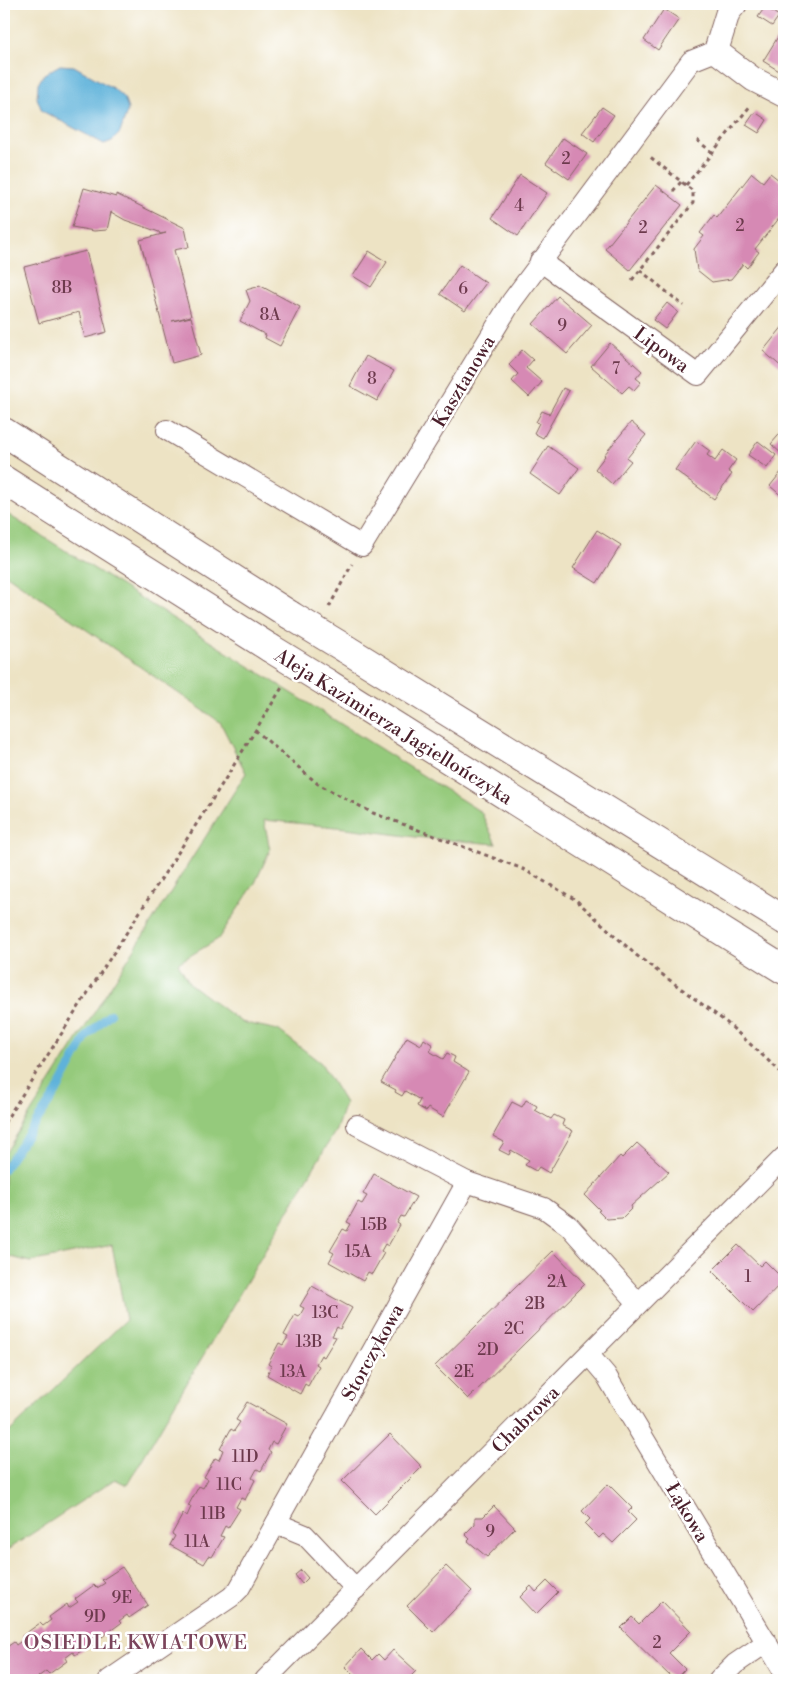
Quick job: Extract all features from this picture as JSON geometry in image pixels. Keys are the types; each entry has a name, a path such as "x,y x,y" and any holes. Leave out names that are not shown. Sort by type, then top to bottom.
{"highway":[{"name":"Aleja Kazimierza Jagiellończyka","path":"4,432 290,615 784,920"},
{"name":"Aleja Kazimierza Jagiellończyka","path":"4,480 784,970"}],"street":[{"path":"735,4 728,12 716,51 753,79 784,95"},
{"name":"Kasztanowa","path":"362,546 512,301 691,61 716,51"},
{"name":"Lipowa","path":"540,262 698,375 784,270"},
{"path":"167,430 362,546"},
{"path":"357,1125 467,1182 544,1208 569,1226 638,1303"},
{"name":"Chabrowa","path":"265,1680 784,1157"},
{"name":"Storczykowa","path":"109,1680 231,1597 239,1589 467,1182"},
{"name":"Łąkowa","path":"589,1355 610,1381 784,1672"},
{"path":"276,1523 305,1535 356,1589"},
{"path":"719,1680 735,1664 766,1642"}],"path":[{"path":"686,186 756,99"},
{"path":"697,140 713,152"},
{"path":"632,280 693,203 693,191 647,155"},
{"path":"673,191 681,182"},
{"path":"640,270 684,306"},
{"path":"331,604 362,546"},
{"path":"4,1122 279,693"},
{"path":"255,730 318,784 373,813 523,869 576,900 636,955 726,1022 784,1075"}],"green space":[{"path":"4,512 481,812 496,844 264,820 270,850 255,883 218,939 178,963 190,984 241,1022 278,1030 321,1063 345,1103 336,1130 127,1485 115,1479 4,1552 4,1437 126,1320 112,1245 30,1262 4,1255 4,1155 246,773 220,722 4,573"}],"water":[{"path":"60,65 74,66 114,89 124,98 128,109 120,133 112,141 104,144 42,111 37,98 38,84 44,74"}],"building":[{"path":"765,7 779,16 772,26 758,17"},
{"path":"664,9 679,19 658,50 644,40"},
{"path":"784,27 784,74 763,61"},
{"path":"602,107 614,115 594,142 582,133"},
{"path":"755,112 767,120 759,133 746,125"},
{"path":"563,138 587,154 569,179 546,163"},
{"path":"752,173 763,182 770,173 784,184 784,192 780,197 784,200 784,212 755,249 759,252 747,268 743,264 731,279 712,282 697,270 694,249 704,236 700,233 714,215 717,218"},
{"path":"520,175 547,193 518,236 492,218"},
{"path":"656,185 682,205 630,270 605,249"},
{"path":"84,188 116,197 116,194 185,228 189,247 174,250 191,316 172,321 191,317 201,355 172,363 140,240 166,233 160,234 125,220 111,212 107,230 94,231 72,227"},
{"path":"86,251 107,332 85,338 79,312 39,323 24,267"},
{"path":"369,251 387,262 371,287 353,276"},
{"path":"460,265 486,283 465,311 440,294"},
{"path":"259,285 300,307 280,346 265,338 266,335 240,321 250,301 246,290"},
{"path":"558,296 592,325 567,354 533,324"},
{"path":"667,303 678,312 665,329 653,320"},
{"path":"784,325 784,369 763,351"},
{"path":"610,343 642,371 636,378 641,382 634,390 629,386 622,393 591,366"},
{"path":"522,350 533,360 526,368 542,382 529,397 512,381 518,374 509,365"},
{"path":"366,356 394,371 377,401 350,386"},
{"path":"563,388 569,391 543,438 534,433 539,423 536,422 542,411 549,414"},
{"path":"631,422 646,435 627,458 631,461 612,484 595,469"},
{"path":"784,429 784,456 771,444"},
{"path":"696,441 710,451 707,455 715,461 723,450 736,460 728,471 732,474 714,499 675,470"},
{"path":"758,441 776,455 767,468 748,455"},
{"path":"548,446 579,468 560,495 530,474"},
{"path":"782,471 784,473 784,498 770,486"},
{"path":"597,530 621,545 597,583 573,568"},
{"path":"407,1037 421,1045 424,1039 433,1045 429,1051 443,1059 447,1053 455,1057 453,1062 469,1072 443,1117 428,1108 426,1111 417,1106 420,1100 405,1091 402,1096 395,1092 396,1090 381,1082"},
{"path":"526,1100 537,1106 535,1110 551,1119 554,1115 564,1120 562,1125 573,1131 549,1173 539,1167 536,1171 525,1165 529,1160 511,1150 509,1155 499,1150 504,1142 493,1136 512,1102 522,1107"},
{"path":"637,1143 669,1172 631,1206 632,1208 622,1218 606,1219 585,1195 620,1156 622,1158"},
{"path":"374,1174 416,1197 404,1217 401,1216 397,1223 400,1225 388,1246 385,1244 381,1251 384,1253 372,1274 368,1272 363,1281 329,1262 334,1253 330,1251 343,1229 347,1231 351,1224 347,1222 358,1202 362,1204 367,1196 363,1194"},
{"path":"738,1245 760,1266 765,1261 784,1280 753,1312 712,1271"},
{"path":"553,1251 585,1284 468,1399 435,1366"},
{"path":"312,1286 352,1308 340,1329 337,1327 332,1336 336,1337 324,1357 321,1355 316,1364 319,1366 308,1386 305,1384 300,1394 267,1375 271,1366 268,1364 279,1343 283,1345 288,1337 284,1335 295,1315 299,1317 304,1308 300,1306"},
{"path":"247,1402 287,1424 276,1444 272,1442 268,1450 271,1452 261,1471 257,1469 252,1478 255,1480 245,1500 241,1498 236,1507 240,1509 228,1528 225,1526 220,1536 224,1537 212,1557 209,1556 204,1564 170,1545 175,1536 172,1534 183,1514 187,1516 191,1507 188,1506 199,1486 203,1488 208,1479 204,1477 215,1458 219,1460 223,1450 220,1449 231,1429 234,1431 240,1422 236,1420"},
{"path":"390,1434 422,1467 375,1514 342,1481"},
{"path":"608,1484 632,1508 628,1512 636,1520 613,1543 603,1534 599,1538 585,1524 590,1519 582,1511"},
{"path":"494,1506 515,1528 487,1557 468,1541 470,1539 465,1534 475,1524 475,1517 483,1517"},
{"path":"446,1566 472,1591 433,1632 407,1606"},
{"path":"122,1567 148,1605 129,1618 127,1615 119,1621 121,1623 102,1637 100,1634 92,1639 94,1642 75,1655 73,1652 65,1658 67,1661 49,1674 46,1671 38,1677 40,1680 4,1680 4,1649 14,1642 16,1645 24,1639 22,1636 40,1623 43,1626 51,1620 49,1617 67,1604 69,1608 78,1602 75,1599 94,1585 97,1588 105,1583 102,1580"},
{"path":"301,1570 308,1578 302,1584 295,1575"},
{"path":"547,1581 558,1592 536,1614 520,1597 531,1586 536,1592"},
{"path":"662,1601 691,1631 669,1653 685,1669 674,1680 621,1628 632,1617 639,1624"},
{"path":"361,1649 372,1660 378,1654 384,1660 393,1650 416,1671 407,1680 358,1680 345,1667"}],"waterway":[{"path":"4,1169 56,1093 87,1036 110,1014"}],"district":[{"name":"OSIEDLE KWIATOWE","path":"136,1642"}]}
